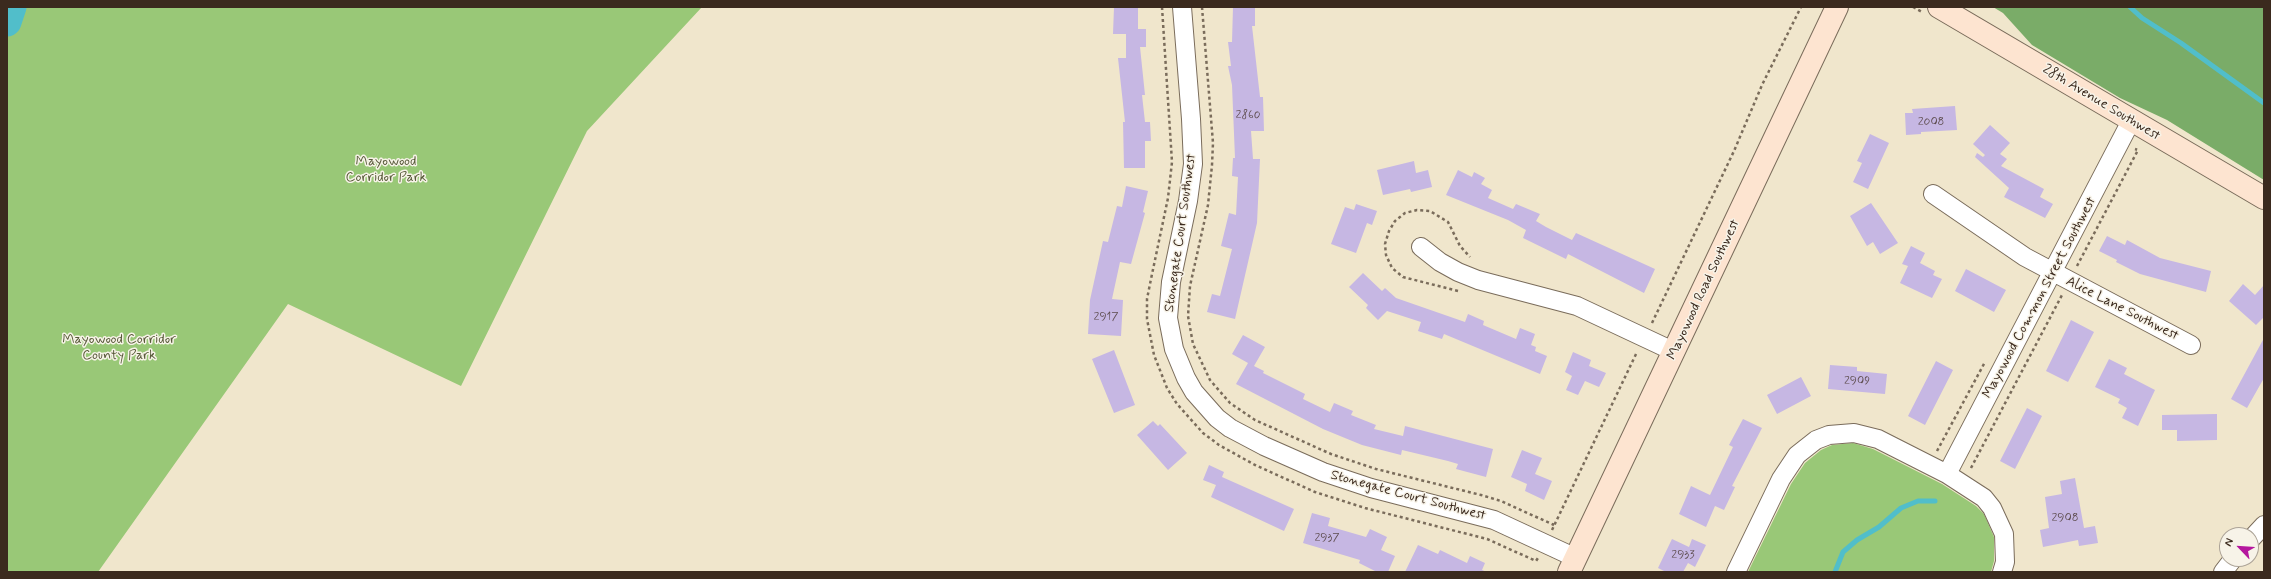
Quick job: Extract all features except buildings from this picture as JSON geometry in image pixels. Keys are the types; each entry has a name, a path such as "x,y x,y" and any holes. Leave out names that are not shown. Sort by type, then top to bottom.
{"street":[{"name":"Stonegate Court Southwest","path":"1182,7 1192,119 1193,164 1188,201 1171,282 1168,318 1174,349 1186,378 1194,392 1217,418 1230,428 1264,446 1323,472 1371,488 1494,520 1572,565"},
{"name":"Mayowood Road Southwest","path":"1572,565 1675,352 1837,7"},
{"name":"28th Avenue Southwest","path":"1939,7 2264,198"},
{"name":"Mayowood Common Street Southwest","path":"1947,474 2131,121"},
{"name":"Alice Lane Southwest","path":"1933,194 1997,240 2053,273 2191,345"},
{"path":"1421,247 1440,262 1458,272 1478,280 1577,306 1675,352"},
{"path":"1736,572 1781,478 1797,456 1816,440 1841,433 1865,434 1878,439 1947,474 1970,488 1992,508 2004,534 2004,562 2002,572"}],"path":[{"path":"1162,7 1172,162 1168,198 1150,278 1147,299 1147,319 1156,361 1177,404 1189,419 1208,437 1236,455 1262,468 1335,499 1470,534 1506,547 1536,561"},
{"path":"1202,7 1212,137 1212,165 1208,205 1189,291 1188,316 1193,344 1210,380 1230,403 1251,417 1331,454 1376,469 1488,497 1554,524 1637,352"},
{"path":"1652,322 1734,151 1762,85 1801,7"},
{"path":"1971,468 2138,150"}],"green space":[{"name":"Mayowood Corridor Park","path":"7,7 702,7 587,131 461,386 288,304 98,572 7,572"},
{"path":"1993,7 2264,7 2264,180 2167,120 2120,98 2032,45 2003,13"},
{"path":"1853,443 1873,449 1942,484 1976,506 1984,514 1994,537 1994,561 1991,572 1748,572 1791,484 1805,463 1821,450 1832,445"}],"waterway":[{"path":"7,22 12,7"},
{"path":"2130,7 2142,18 2181,43 2264,103"},
{"path":"1835,572 1843,552 1857,540 1879,527 1901,508 1918,501 1935,501"}],"park label":[{"name":"Mayowood Corridor County Park","path":"119,348"}]}
